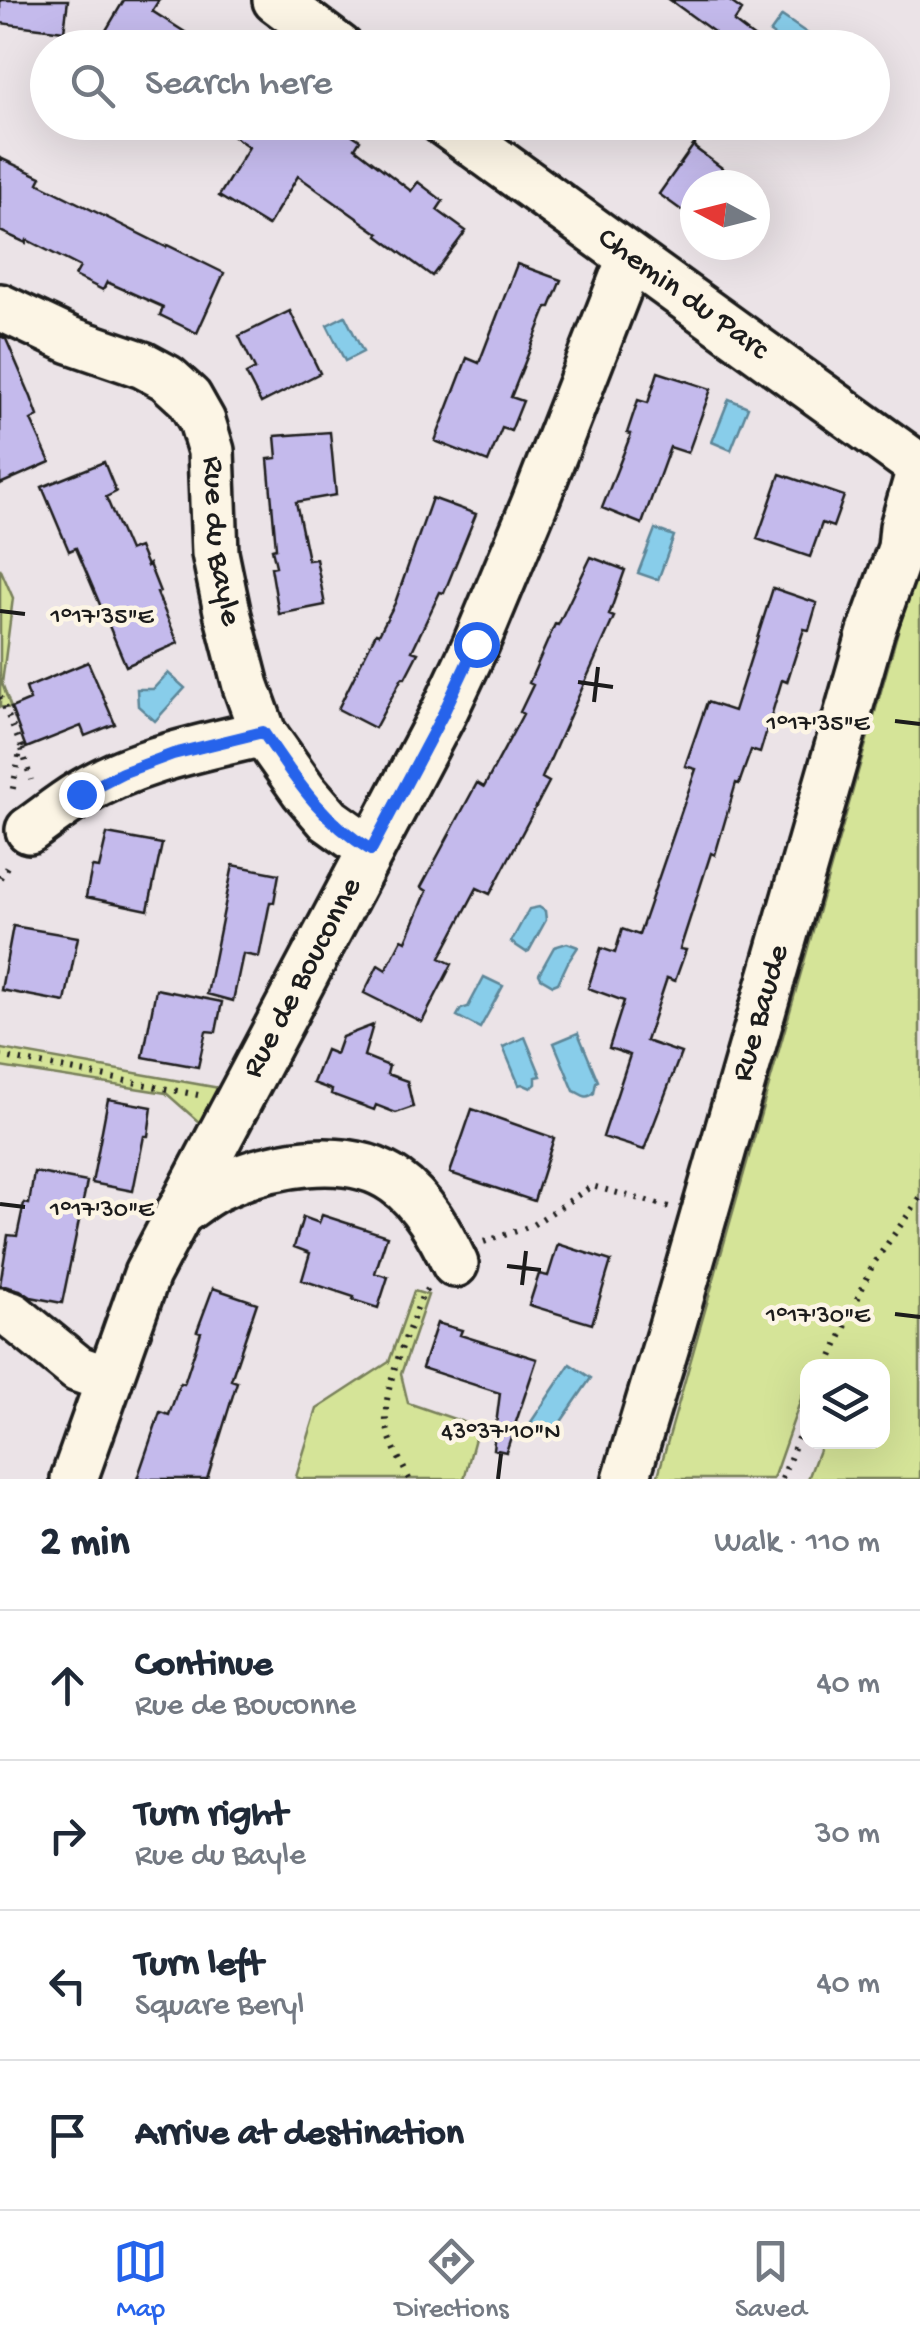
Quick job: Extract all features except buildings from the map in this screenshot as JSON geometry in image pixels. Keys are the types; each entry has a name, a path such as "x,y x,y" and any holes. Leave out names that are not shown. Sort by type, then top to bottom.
{"street":[{"path":"276,0 316,30"},
{"name":"Chemin du Parc","path":"468,140 920,468"},
{"name":"Rue de Bouconne","path":"74,1479 147,1274 443,714 476,644 630,259"},
{"name":"Rue du Bayle","path":"0,307 70,340 142,365 168,378 189,398 202,421 211,452 215,553 241,668 263,732 329,820 371,850"},
{"name":"Rue Baude","path":"626,1479 871,632 910,538 903,527 920,468"},
{"path":"20,816 173,754 263,732"},
{"path":"176,1216 216,1189 254,1174 317,1162 347,1162 370,1167 398,1182 434,1226 455,1264"},
{"path":"0,1310 12,1315 78,1368 109,1380"}],"path":[{"path":"0,697 21,746 20,816"},
{"path":"0,1056 239,1103"},
{"path":"409,1479 386,1420 390,1387 422,1294 455,1264 488,1239 531,1226 592,1186 703,1218"},
{"path":"831,1359 873,1264 920,1198"},
{"path":"782,1479 800,1433"}],"green space":[{"path":"920,554 920,1479 808,1479 819,1449 890,1449 890,1359 800,1359 800,1402 773,1479 657,1479"},
{"path":"0,568 13,598 2,683 11,708 0,707"},
{"path":"0,1047 219,1088 200,1123 166,1093 0,1067"},
{"path":"414,1291 428,1295 401,1374 408,1403 478,1427 464,1479 296,1477 317,1409 389,1362"}],"water":[{"path":"782,16 802,30 772,30"},
{"path":"345,316 363,352 345,361 327,325"},
{"path":"729,399 748,407 731,450 712,442"},
{"path":"655,529 674,536 658,580 638,573"},
{"path":"168,673 185,688 155,721 138,706 137,689 153,689"},
{"path":"539,907 545,911 546,920 526,952 511,942 529,909"},
{"path":"567,943 578,947 558,983 553,985 539,974 554,947"},
{"path":"484,977 503,986 480,1028 457,1016 468,1007"},
{"path":"578,1033 598,1081 594,1093 588,1096 574,1091 554,1043"},
{"path":"525,1037 541,1076 536,1077 531,1088 519,1085 503,1047"},
{"path":"570,1364 591,1378 556,1429 547,1424 539,1428 531,1422"}],"route":[{"path":"81,794 173,754 263,732 329,820 371,850 476,644"}]}
